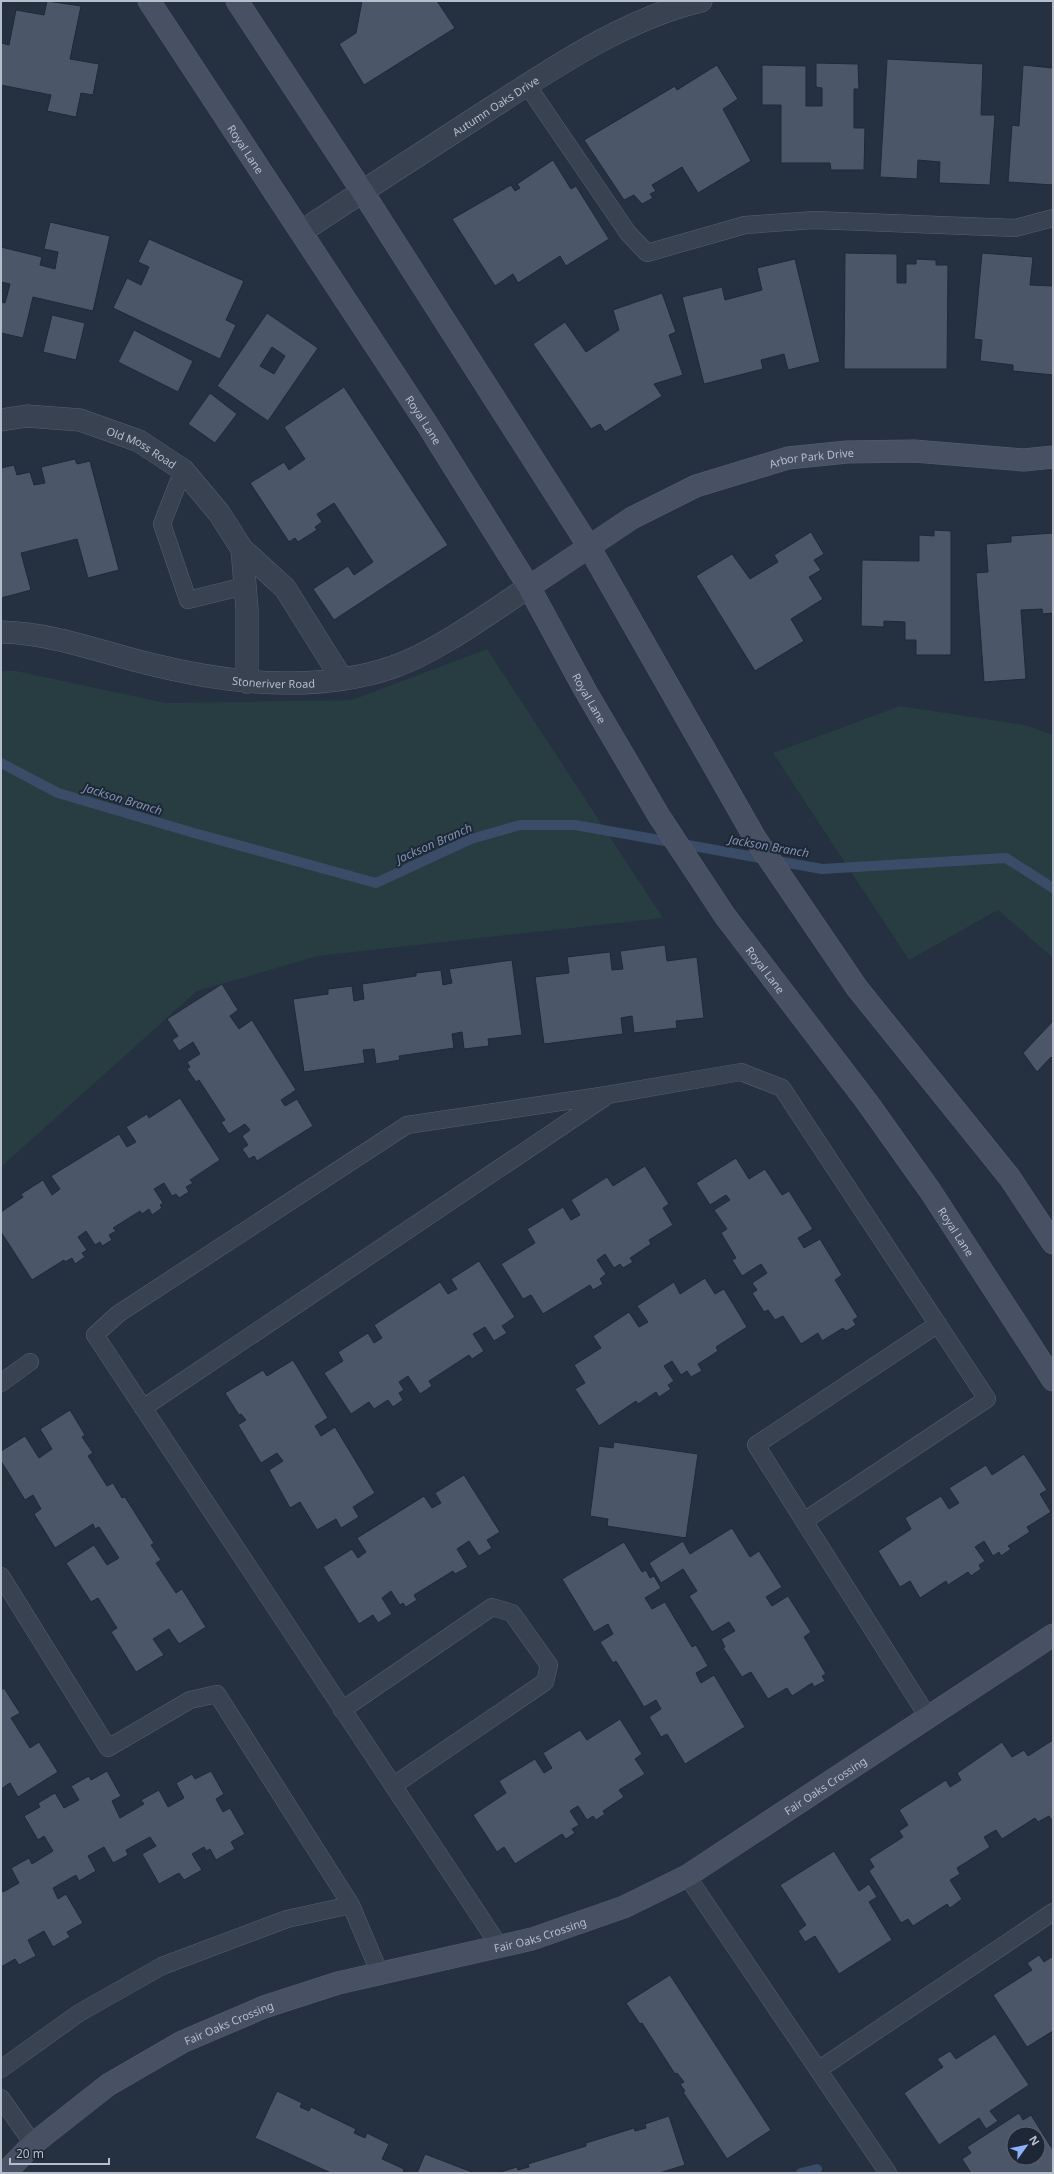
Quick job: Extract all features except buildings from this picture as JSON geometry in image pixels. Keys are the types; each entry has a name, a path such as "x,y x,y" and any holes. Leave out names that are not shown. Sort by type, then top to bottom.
{"main road":[{"name":"Royal Lane","path":"149,1 427,424 529,587 585,690 659,816 726,916 867,1102 932,1192 1053,1380"},
{"path":"237,1 362,191 588,545 755,838 857,988 1010,1178 1053,1243"},
{"name":"Arbor Park Drive","path":"529,587 588,545 632,518 696,486 788,458 847,452 914,451 1024,460 1053,457"},
{"name":"Fair Oaks Crossing","path":"4,2173 33,2144 108,2085 182,2042 264,2007 338,1983 500,1947 532,1938 624,1907 687,1876 1053,1635"}],"street":[{"name":"Autumn Oaks Drive","path":"301,232 527,85 617,32 685,5 701,1"},
{"name":"Old Moss Road","path":"1,420 27,416 80,420 139,441 183,470 219,513 242,550 285,588 342,679"},
{"name":"Old Moss Road","path":"242,550 245,586 247,682"},
{"name":"Stoneriver Road","path":"1,632 18,632 81,644 194,675 247,682 304,682 342,679 393,667 426,652 529,587"}],"lane":[{"path":"527,85 628,233 648,253 745,225 814,220 1015,228 1053,218"},
{"path":"183,470 162,524 188,600 245,586"},
{"path":"500,1947 95,1335 118,1314 407,1125 607,1095 741,1072 782,1088 987,1399 804,1521"},
{"path":"143,1408 607,1095"},
{"path":"928,1717 756,1445 938,1324"},
{"path":"1,1383 30,1362"},
{"path":"1,1576 108,1748 190,1700 217,1694 351,1905 380,1974"},
{"path":"342,1710 492,1607 512,1613 549,1665 545,1682 394,1785"},
{"path":"687,1876 888,2173"},
{"path":"1,2068 79,2013 162,1966 287,1919 351,1905"},
{"path":"818,2070 1053,1912"},
{"path":"1,2098 33,2144"}],"green space":[{"path":"487,649 663,918 318,956 197,991 1,1167 1,671 16,671 166,703 352,700"},
{"path":"900,706 1025,725 1053,735 1053,958 998,910 909,960 773,753"}],"waterway":[{"name":"Jackson Branch","path":"1,763 58,793 194,833 376,883 471,839 520,825 575,825 822,869 1006,858 1053,888"},
{"path":"801,2173 817,2169"}]}
